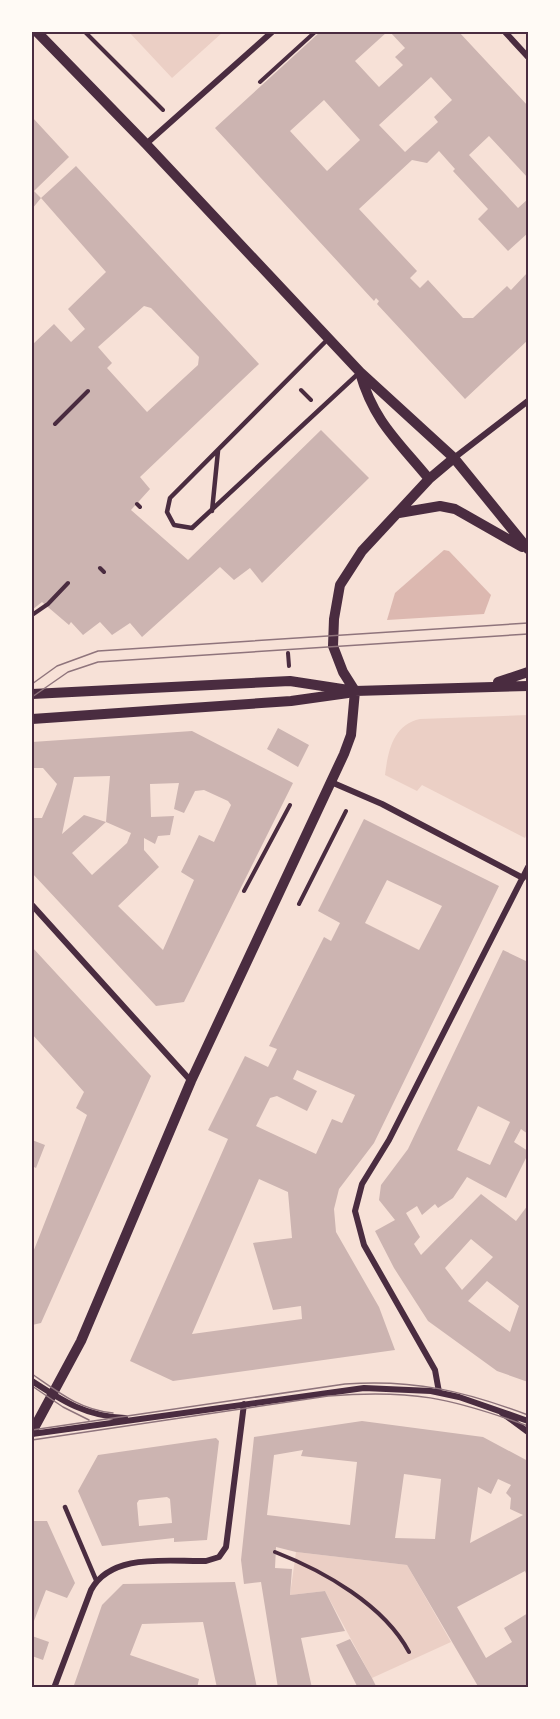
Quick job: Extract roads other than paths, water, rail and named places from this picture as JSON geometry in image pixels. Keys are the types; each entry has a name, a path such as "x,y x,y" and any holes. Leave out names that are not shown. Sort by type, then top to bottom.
{"street":[{"path":"37,32 146,144 360,372 454,458 528,550"},
{"path":"146,144 272,32"},
{"path":"505,32 528,57"},
{"path":"360,372 367,396 380,421 429,479"},
{"path":"32,1433 81,1341 191,1081 331,783 351,735 355,691 343,672 333,646 334,619 340,585 362,551 429,479 528,401"},
{"path":"398,513 440,506 455,509 471,515 528,550"},
{"path":"459,686 499,682 528,672"},
{"path":"32,694 290,681 355,691"},
{"path":"32,719 291,701 355,691 459,686 528,686"},
{"path":"331,783 382,804 523,878"},
{"path":"438,1392 435,1370 364,1245 355,1210 362,1184 389,1140 528,867"},
{"path":"32,905 191,1081"},
{"path":"32,1381 81,1411 101,1417 141,1419"},
{"path":"32,1433 364,1388 438,1392 528,1421"},
{"path":"54,1688 96,1580 108,1570 124,1564 206,1561 219,1557 226,1547 244,1404"},
{"path":"496,1409 528,1432"}],"lane":[{"path":"329,339 170,498 167,512 174,525 192,528 360,372"},
{"path":"212,511 219,450"},
{"path":"65,1507 96,1580"}],"tram line":[{"path":"32,684 57,666 98,651 528,623"},
{"path":"32,697 68,672 98,662 528,634"},
{"path":"32,1374 80,1404 113,1413"},
{"path":"32,1430 345,1384 370,1383 416,1385 460,1393 528,1415"},
{"path":"32,1386 63,1407 89,1420"},
{"path":"32,1440 328,1396 357,1394 407,1395 453,1402 528,1426"}]}
